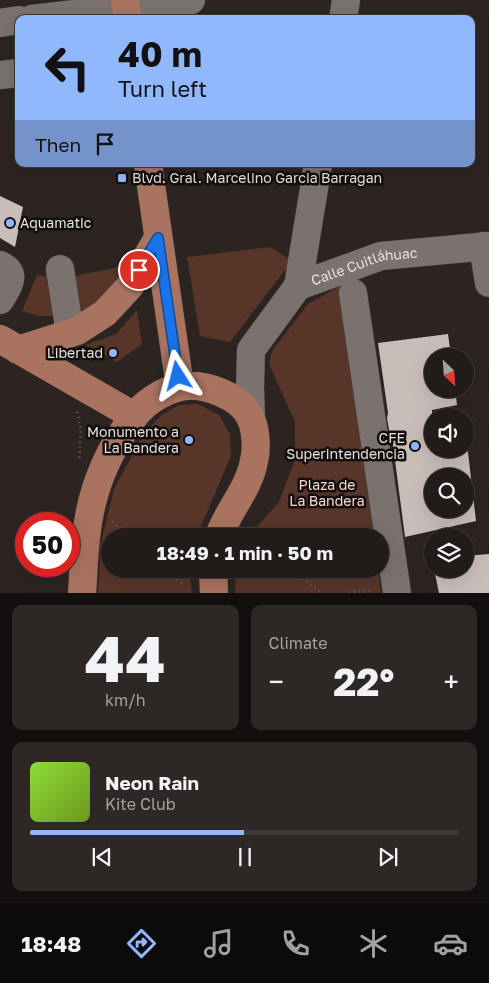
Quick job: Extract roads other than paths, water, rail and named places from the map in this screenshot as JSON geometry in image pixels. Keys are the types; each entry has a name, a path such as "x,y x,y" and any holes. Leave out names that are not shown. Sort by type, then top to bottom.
{"main road":[{"path":"148,167 180,387"},
{"path":"9,345 78,331 105,313 130,286 158,238"},
{"path":"9,345 134,416"},
{"path":"82,593 88,518 105,465 119,438 134,416 146,404 163,393 180,387 208,388 222,393 244,408 251,419 256,442 255,460 249,479 222,528"},
{"path":"213,578 214,593"}],"street":[{"path":"70,15 191,0"},
{"path":"344,15 346,0"},
{"path":"0,23 15,21"},
{"path":"0,75 15,73"},
{"path":"298,286 318,167"},
{"path":"486,246 489,283"},
{"name":"Calle Cuitláhuac","path":"251,419 251,350 298,286 381,256 486,246"},
{"path":"0,265 5,267 10,274 10,282 0,300"},
{"path":"60,269 70,333"},
{"path":"353,293 397,593"}],"place":[{"name":"Blvd. Gral. Marcelino Garcia Barragan","path":"122,178"},
{"name":"Aquamatic","path":"10,223"},
{"name":"Libertad","path":"113,353"},
{"name":"Monumento a La Bandera","path":"189,440"},
{"name":"CFE Superintendencia","path":"415,446"}],"park label":[{"name":"Plaza de La Bandera","path":"327,494"}]}
